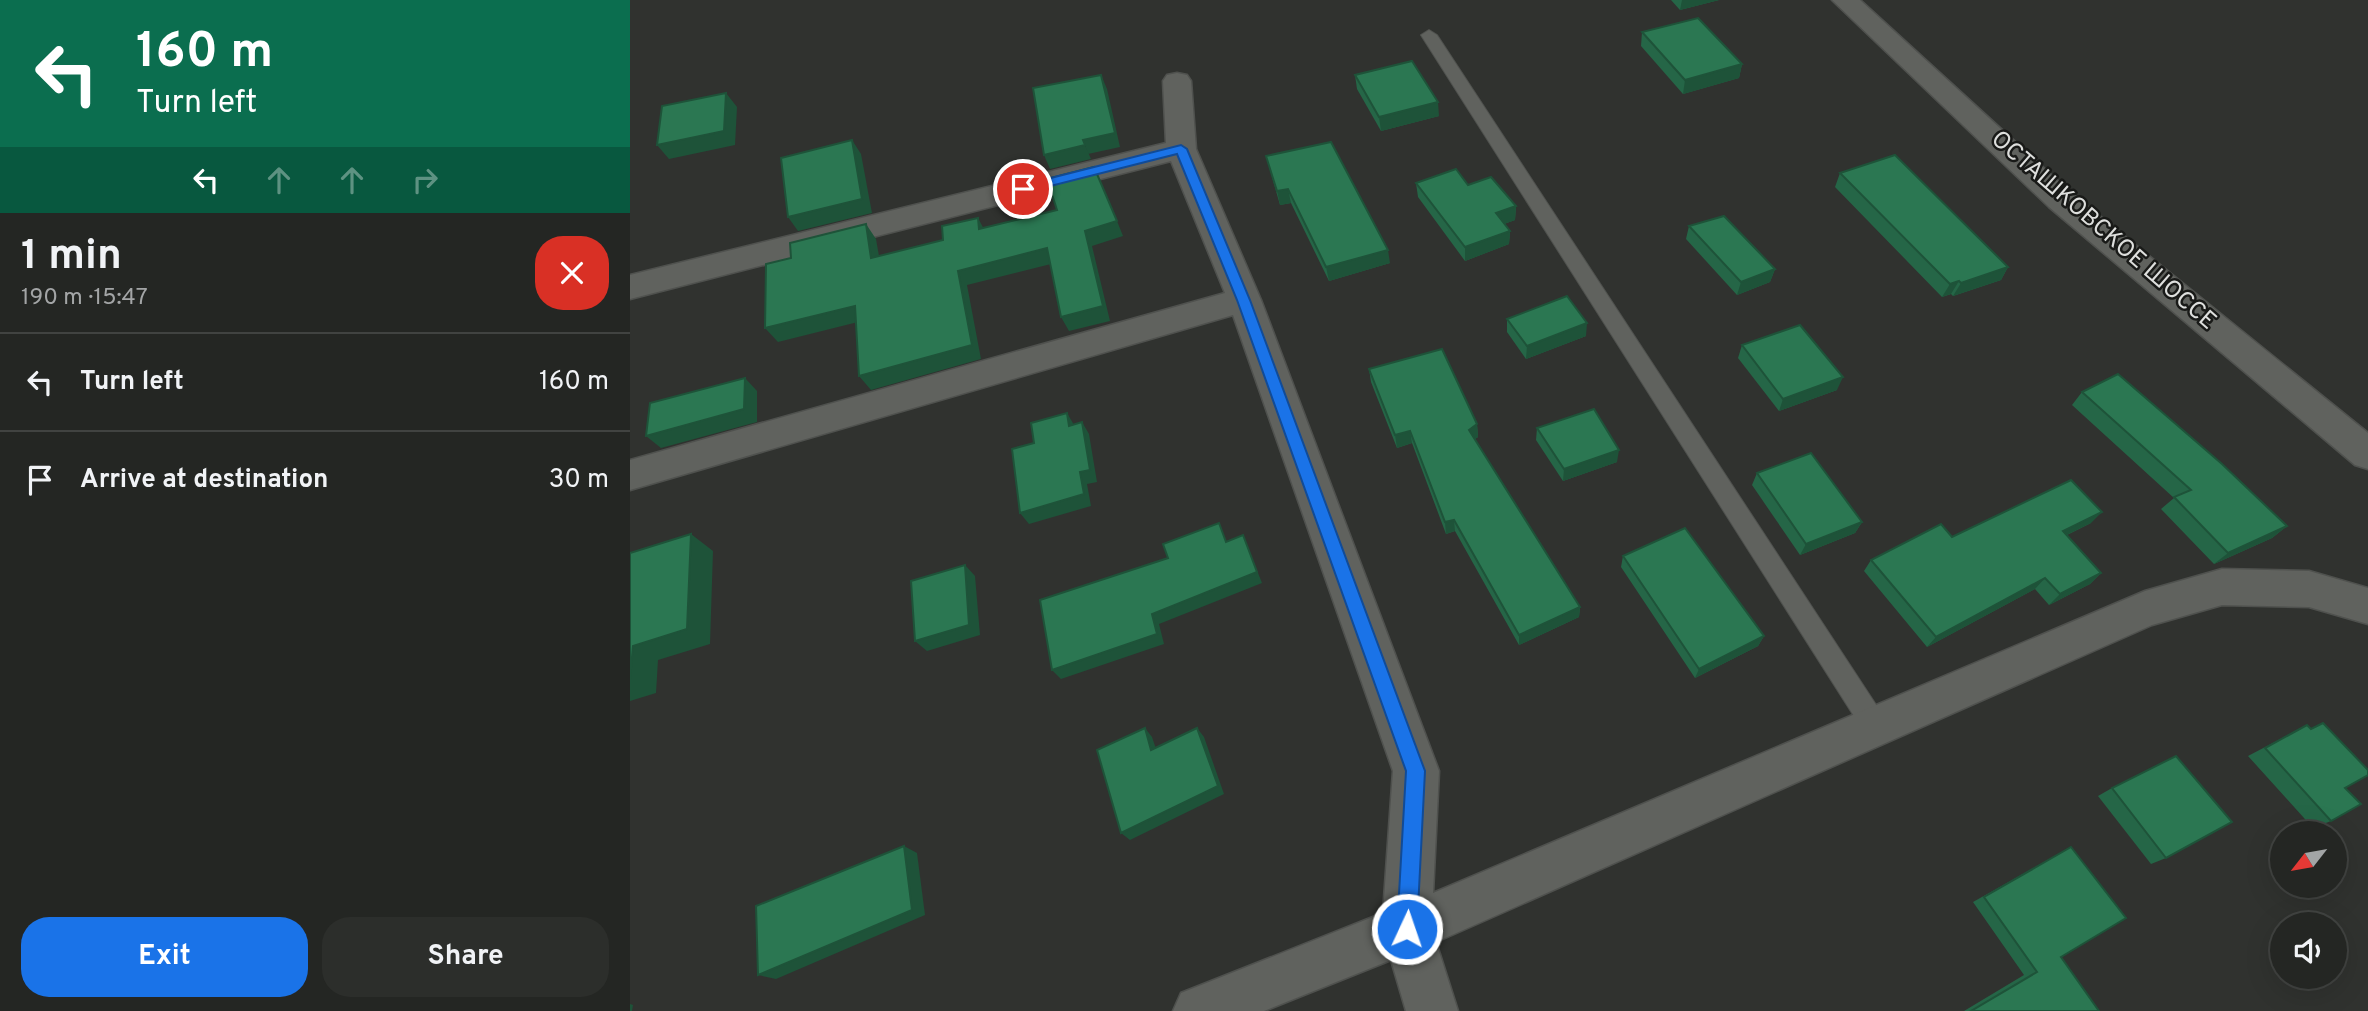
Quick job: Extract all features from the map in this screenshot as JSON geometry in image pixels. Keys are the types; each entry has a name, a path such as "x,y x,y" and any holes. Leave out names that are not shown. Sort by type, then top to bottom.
{"street":[{"name":"ОСТАШКОВСКОЕ ШОССЕ","path":"1845,0 2060,200 2368,454"},
{"path":"1177,81 1181,149 1244,300 1416,771 1407,929 1432,1011"},
{"path":"630,287 1181,149"},
{"path":"630,475 1244,300"},
{"path":"1199,1011 1407,929 2145,609 2222,587 2309,589 2368,606"}],"lane":[{"path":"1429,36 1875,726"}],"building":[{"path":"1698,18 1742,64 1685,80 1642,32"},
{"path":"1412,61 1438,102 1379,117 1355,75"},
{"path":"1101,75 1115,133 1083,140 1085,145 1044,155 1033,88"},
{"path":"726,93 724,131 657,145 662,106"},
{"path":"852,140 862,199 788,217 781,158"},
{"path":"1331,142 1388,250 1326,267 1288,189 1277,191 1266,156"},
{"path":"1895,155 2008,267 1961,283 1959,281 1950,284 1840,173"},
{"path":"1094,167 1117,221 1085,231 1103,306 1061,317 1047,248 958,271 972,345 859,376 855,306 765,328 766,264 791,258 790,243 866,224 871,258 943,240 942,226 978,218 979,229 1057,210 1047,179"},
{"path":"1456,169 1468,185 1491,177 1516,206 1496,213 1510,231 1465,247 1416,183"},
{"path":"1724,216 1775,269 1741,282 1689,226"},
{"path":"1567,296 1587,323 1527,346 1507,319"},
{"path":"1800,325 1843,377 1783,399 1742,345"},
{"path":"1442,349 1477,424 1469,430 1580,607 1519,635 1454,520 1445,522 1410,431 1395,435 1369,369"},
{"path":"2118,374 2222,464 2287,526 2228,553 2174,497 2191,490 2082,392"},
{"path":"745,378 744,409 646,436 650,403"},
{"path":"1594,409 1619,450 1564,469 1537,428"},
{"path":"1067,413 1069,426 1082,422 1090,470 1080,472 1084,494 1020,513 1012,449 1034,443 1031,423"},
{"path":"1811,453 1862,522 1806,544 1757,473"},
{"path":"2071,480 2102,512 2063,531 2101,573 2060,594 2045,578 1936,637 1871,560 1941,524 1952,537"},
{"path":"1219,523 1226,542 1243,535 1257,572 1152,614 1157,634 1052,670 1040,600 1168,558 1163,544"},
{"path":"1685,528 1764,636 1699,669 1623,556"},
{"path":"691,534 687,629 633,646 630,680 630,553"},
{"path":"965,565 969,625 915,641 911,581"},
{"path":"2323,723 2368,770 2368,775 2345,788 2361,804 2331,821 2265,748 2307,725 2311,729"},
{"path":"1145,728 1151,750 1197,728 1218,786 1121,833 1097,750"},
{"path":"2176,756 2232,822 2166,858 2112,788"},
{"path":"904,846 912,910 758,975 756,906"},
{"path":"2071,847 2126,918 2061,957 2099,1011 1971,1011 2037,972 1984,897"}],"route":[{"path":"1023,189 1181,149 1244,300 1416,771 1407,929"}]}
